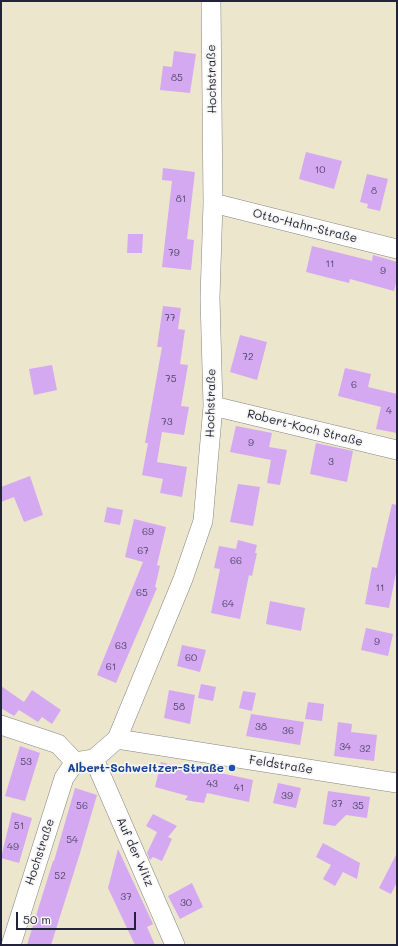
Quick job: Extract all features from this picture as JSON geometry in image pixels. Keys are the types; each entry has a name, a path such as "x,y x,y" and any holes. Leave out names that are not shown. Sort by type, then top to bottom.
{"street":[{"name":"Hochstraße","path":"94,759 117,739 183,579 203,521 213,406 210,298 213,203 211,1"},
{"name":"Otto-Hahn-Straße","path":"213,203 397,249"},
{"name":"Robert-Koch Straße","path":"213,406 397,450"},
{"path":"1,725 58,744 75,762 94,759"},
{"name":"Feldstraße","path":"117,739 397,783"},
{"name":"Auf der Witz","path":"94,759 176,945"},
{"name":"Hochstraße","path":"11,945 64,778 75,762"}],"building":[{"path":"174,51 196,54 190,93 160,90 163,66 172,67"},
{"path":"306,152 342,161 334,189 299,179"},
{"path":"163,168 195,172 187,239 194,240 191,270 162,267 172,181 162,180"},
{"path":"367,174 388,179 380,211 367,208 368,204 360,202"},
{"path":"128,234 143,234 142,253 127,253"},
{"path":"312,246 372,261 373,255 397,262 397,279 394,291 350,279 349,283 306,272"},
{"path":"163,306 181,308 178,329 185,330 180,364 188,365 181,406 189,407 184,435 162,432 157,462 187,467 182,497 160,493 163,479 142,475 148,443 145,443 162,347 157,347"},
{"path":"240,335 267,342 257,380 230,372"},
{"path":"52,365 57,390 34,395 29,369"},
{"path":"345,368 371,374 368,387 397,394 397,433 376,429 381,407 338,396"},
{"path":"236,426 272,433 269,447 287,450 280,485 267,483 271,460 230,452"},
{"path":"316,443 353,451 347,482 310,474"},
{"path":"30,476 43,515 24,522 14,497 1,502 1,487"},
{"path":"238,484 260,487 253,526 230,522"},
{"path":"392,504 397,505 397,568 389,608 365,604 372,567 377,568"},
{"path":"107,507 123,510 120,525 104,522"},
{"path":"134,519 166,527 157,565 160,566 155,587 157,588 116,683 97,675 143,562 125,557"},
{"path":"238,540 257,545 255,553 257,553 252,576 249,575 240,619 211,613 220,569 214,568 219,546 236,549"},
{"path":"270,601 305,608 301,631 266,624"},
{"path":"366,628 393,634 388,656 361,650"},
{"path":"182,645 206,650 200,672 177,666"},
{"path":"201,684 216,687 213,701 198,698"},
{"path":"1,686 24,702 32,690 61,710 52,724 42,717 38,722 19,710 14,716 1,708"},
{"path":"169,690 195,695 190,724 164,718"},
{"path":"243,691 256,693 252,711 239,708"},
{"path":"308,702 324,704 322,721 305,719"},
{"path":"251,714 304,722 300,745 246,736"},
{"path":"338,722 352,724 351,732 377,735 374,761 334,756"},
{"path":"20,746 40,753 25,801 5,796"},
{"path":"161,762 200,773 202,769 253,780 249,802 207,793 204,803 185,800 188,796 155,787"},
{"path":"278,783 301,788 296,808 273,803"},
{"path":"75,788 97,795 80,853 51,945 27,945 54,861"},
{"path":"328,791 370,797 367,818 346,815 335,826 323,824"},
{"path":"12,812 32,818 19,863 1,858"},
{"path":"153,814 177,826 168,837 172,839 162,861 153,857 150,860 147,853 157,832 146,826"},
{"path":"323,843 360,863 357,879 343,872 335,886 323,879 331,865 316,857"},
{"path":"118,849 153,924 147,927 155,945 135,945 108,888"},
{"path":"397,853 397,882 391,894 379,888"},
{"path":"192,883 203,907 180,919 168,896"}],"place":[{"name":"Albert-Schweitzer-Straße","path":"232,768"}]}
